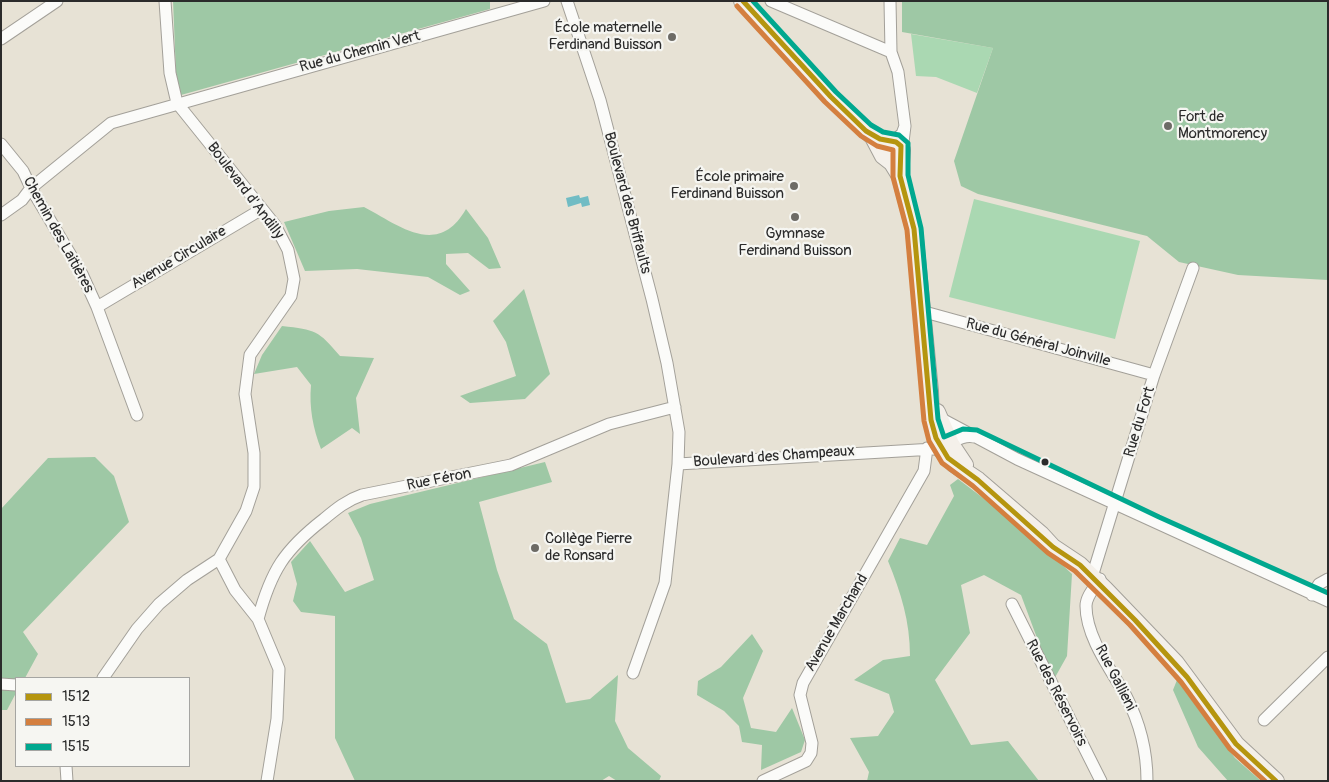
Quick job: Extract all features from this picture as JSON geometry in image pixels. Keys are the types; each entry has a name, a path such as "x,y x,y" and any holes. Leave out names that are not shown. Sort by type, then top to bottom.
{"main road":[{"path":"742,1 878,144 893,149 914,229 930,391 931,420 944,441 978,480 1041,534 1053,547 1098,580 1187,677 1236,744 1276,781"},
{"path":"930,391 940,418 944,441"}],"street":[{"name":"Boulevard d'Andilly","path":"103,677 137,629 159,604 187,580 219,559 246,511 254,487 254,453 245,394 250,355 291,296 294,279 288,250 275,225 177,102 170,73 165,1"},
{"name":"Rue du Chemin Vert","path":"1,214 22,200 30,188 111,123 177,102 544,1"},
{"name":"Boulevard des Briffaults","path":"567,1 600,100 652,298 674,407"},
{"path":"771,1 891,52"},
{"path":"890,1 891,52 898,72 906,126 893,149"},
{"path":"1,39 49,3"},
{"name":"Chemin des Laitières","path":"1,144 23,171 30,188 82,274 97,307 137,415"},
{"name":"Avenue Circulaire","path":"97,307 262,208"},
{"name":"Rue du Fort","path":"1098,580 1115,504 1154,375 1193,268"},
{"name":"Rue du Général Joinville","path":"921,311 1154,375"},
{"name":"Boulevard des Champeaux","path":"674,407 679,432 678,468 944,441 964,436 974,436"},
{"name":"Rue Féron","path":"258,619 268,584 279,563 305,534 349,500 362,494 511,465 609,424 674,407"},
{"path":"944,441 974,436 1115,504 1328,602"},
{"name":"Avenue Marchand","path":"763,781 806,761 811,753 812,743 800,695 803,683 924,471 944,441"},
{"path":"634,673 665,583 678,468"},
{"path":"219,559 235,590 258,619 279,669 277,719 267,781"},
{"path":"1312,595 1320,584 1328,579"},
{"name":"Rue Gallieni","path":"1098,580 1087,600 1088,618 1099,650 1134,713 1145,751 1147,781"},
{"name":"Rue des Réservoirs","path":"1012,604 1100,781"},
{"path":"1264,720 1328,657"},
{"path":"1,684 15,685"},
{"path":"66,767 67,781"}],"green space":[{"path":"173,1 490,1 490,9 181,95 176,73"},
{"name":"Fort de Montmorency","path":"902,1 1328,1 1328,280 1238,275 1179,262 1147,236 978,194 961,186 954,161 993,48 902,32"},
{"path":"911,34 993,48 977,93 936,77 916,76"},
{"path":"974,199 1140,241 1115,339 949,297"},
{"path":"364,207 405,229 418,234 431,235 443,232 455,224 466,209 488,238 501,268 489,269 468,253 446,254 446,264 470,291 460,295 428,277 357,269 305,271 284,222 329,211"},
{"path":"524,289 550,374 525,399 470,403 460,396 516,376 506,342 493,321"},
{"path":"282,326 309,330 316,333 340,356 374,358 356,398 360,434 352,428 321,449 312,418 311,385 297,367 254,374 262,355"},
{"path":"95,457 114,476 129,522 23,632 38,654 26,677 15,677 15,695 7,710 1,710 1,509 48,458"},
{"path":"545,462 552,482 479,502 497,570 514,619 547,644 566,703 590,699 618,675 615,721 628,748 661,776 659,781 617,781 609,776 601,781 355,781 335,738 335,616 301,612 293,601 297,584 291,562 310,541 345,592 374,580 361,538 348,513 370,504"},
{"path":"958,479 1024,529 1072,574 1067,656 1053,681 1021,595 984,575 961,585 970,633 935,680 971,745 1008,741 1039,781 867,781 869,772 850,738 878,736 894,712 889,694 854,680 883,660 910,656 910,643 904,607 888,561 900,538 927,545 954,496 950,485"},
{"path":"752,634 763,651 743,698 751,728 776,732 792,708 805,740 801,752 761,770 762,745 742,742 739,726 724,711 697,695 698,681 721,667"},
{"path":"1177,680 1235,758 1261,781 1228,781 1198,747 1173,690"}],"water":[{"path":"579,195 580,198 588,196 590,205 582,207 581,203 568,207 566,198"}],"transit line":[{"name":"1512","path":"743,1 831,97 866,131 880,139 896,142 901,146 900,176 914,229 931,420 936,438 948,458 978,480 1053,547 1080,565 1135,620 1187,677 1236,744 1276,781"},
{"name":"1515","path":"753,1 836,92 871,125 883,132 899,135 908,143 908,175 921,228 938,419 944,437 963,429 977,430 1159,517 1328,593"},
{"name":"1513","path":"737,6 825,102 861,136 877,146 893,150 893,177 907,230 924,421 929,441 942,463 973,486 1048,553 1075,571 1130,625 1181,682 1230,749 1265,781"}],"place":[{"name":"École maternelle Ferdinand Buisson","path":"672,37"},
{"name":"Fort de Montmorency","path":"1168,126"},
{"name":"École primaire Ferdinand Buisson","path":"794,186"},
{"name":"Gymnase Ferdinand Buisson","path":"795,217"},
{"name":"Collège Pierre de Ronsard","path":"535,548"}]}
